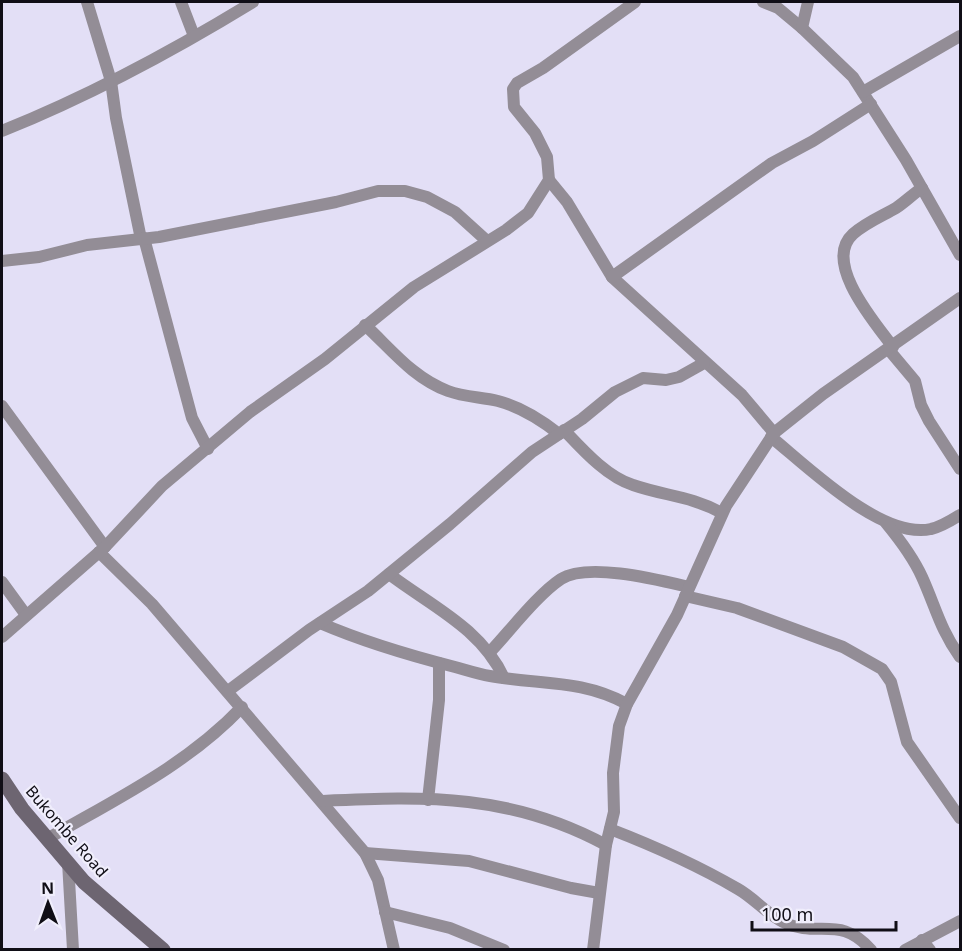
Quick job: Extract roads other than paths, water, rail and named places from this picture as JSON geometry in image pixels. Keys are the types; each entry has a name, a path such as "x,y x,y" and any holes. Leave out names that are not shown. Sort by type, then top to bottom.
{"main road":[{"name":"Bukombe Road","path":"2,779 84,882 163,950"}],"street":[{"path":"87,2 111,81 116,118 142,238 192,418 208,449"},
{"path":"182,2 194,36"},
{"path":"2,131 69,104 253,2"},
{"path":"635,2 551,63 517,83 513,89 514,107 535,133 547,157 549,180 573,212 612,277 704,363 742,395 773,435 860,509 886,523 921,531 933,529 960,515"},
{"path":"763,2 778,8 853,77 922,188 960,255"},
{"path":"802,28 808,2"},
{"path":"863,92 960,38"},
{"path":"612,277 772,163 813,141 871,104"},
{"path":"2,637 102,550 162,486 250,412 325,359 414,287 528,213 549,180"},
{"path":"922,188 853,234 846,242 843,257 847,279 915,381 921,405 929,421 960,470"},
{"path":"2,261 39,257 87,245 142,238 336,202 378,190 405,191 427,198 455,212 487,241"},
{"path":"593,950 606,845 614,812 613,773 616,738 627,704 687,591 722,513 773,435 824,394 960,298"},
{"path":"365,325 400,361 448,392 514,406 562,432 617,478 632,485 704,503 722,513"},
{"path":"228,691 389,574 532,452 631,383 643,378 666,380 679,377 704,363"},
{"path":"2,406 102,550 242,707 365,853 378,880 394,950"},
{"path":"886,523 907,548 922,578 946,638 960,657"},
{"path":"389,574 469,630 490,652 504,678"},
{"path":"490,652 553,586 573,574 613,574 687,591 811,634 843,647 882,669 891,682 908,742 960,818"},
{"path":"2,582 26,615"},
{"path":"320,623 363,641 439,663 504,678 579,685 607,693 627,704"},
{"path":"428,800 439,700 439,663"},
{"path":"48,839 181,761 217,734 242,707"},
{"path":"323,801 428,800 491,803 573,827 606,845"},
{"path":"610,829 692,863 743,892 784,922 812,928 842,928 859,936 871,950"},
{"path":"365,853 469,861 571,888 599,893"},
{"path":"68,862 73,950"},
{"path":"385,912 450,928 504,950"},
{"path":"905,950 926,945 960,921"}]}
